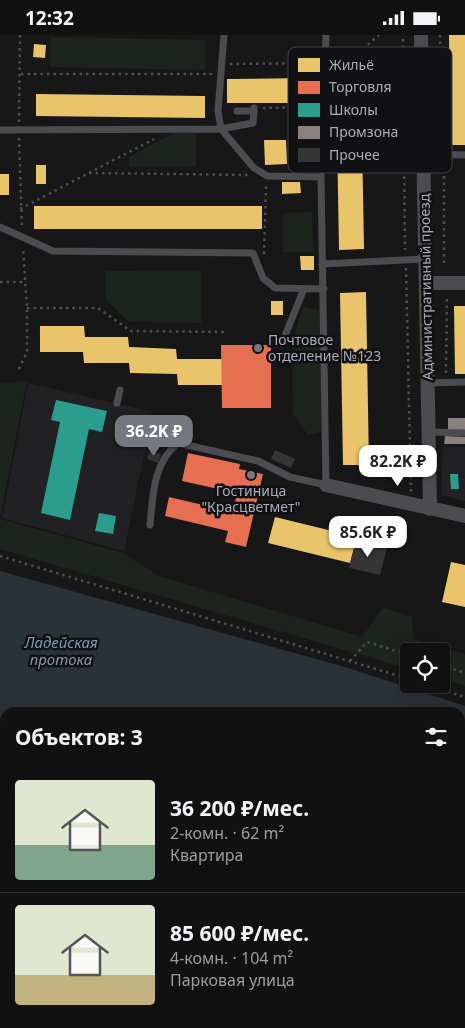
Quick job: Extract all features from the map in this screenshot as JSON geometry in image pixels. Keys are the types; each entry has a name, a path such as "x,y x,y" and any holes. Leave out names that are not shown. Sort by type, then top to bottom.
{"street":[{"name":"Административный проезд","path":"424,173 430,509"},
{"path":"427,283 465,283"},
{"path":"326,485 465,516"}],"lane":[{"path":"224,35 218,111 221,129 254,168 267,176 321,177"},
{"path":"0,130 221,129 253,123 254,109 237,111"},
{"path":"452,155 465,155"},
{"path":"150,525 154,483 166,452 178,443 258,461 290,477 326,485 321,173"},
{"path":"0,227 53,251 253,253 263,279 274,288 324,289"},
{"path":"322,264 425,259"},
{"path":"284,338 304,289"},
{"path":"428,383 465,382"},
{"path":"117,403 120,390"},
{"path":"429,432 465,433"}],"path":[{"path":"19,369 27,352 27,309 20,209 20,35"},
{"path":"365,47 379,35"},
{"path":"20,74 221,74 228,64 288,62"},
{"path":"254,109 288,108"},
{"path":"20,209 173,130"},
{"path":"280,176 288,169"},
{"path":"89,173 267,176 263,279"},
{"path":"0,281 24,282"},
{"path":"446,295 446,382"},
{"path":"27,309 98,308 130,331 227,332"},
{"path":"0,557 400,676"},
{"path":"350,661 367,642 400,652"},
{"path":"450,668 465,673"},
{"path":"450,692 465,697"}],"shaded area":[{"path":"51,37 205,40 205,70 50,67"},
{"path":"174,133 196,133 196,166 129,166 129,157"},
{"path":"312,212 313,252 283,252 283,213"},
{"path":"201,270 201,323 129,322 106,299 106,271"},
{"path":"303,306 320,311 321,432 308,435 293,414 292,342"},
{"path":"27,381 0,519 0,383"},
{"path":"28,383 153,412 124,551 2,518"},
{"path":"443,446 465,447 465,501 441,495"},
{"path":"0,519 123,553 159,576 362,637 383,608 412,616 413,639 427,643 400,643 400,666 0,549"},
{"path":"450,650 465,654 465,686 450,682"}],"water":[{"name":"Ладейская протока","path":"0,571 345,667 400,685 400,693 425,693 465,707 0,707"}],"building: Жильё":[{"path":"449,35 465,35 465,145 452,145 452,47 449,47"},
{"path":"34,44 46,45 45,58 33,57"},
{"path":"288,78 288,103 227,103 227,79"},
{"path":"36,94 205,96 205,118 36,116"},
{"path":"264,140 286,140 287,164 265,165"},
{"path":"36,165 46,165 46,184 36,184"},
{"path":"338,173 363,173 364,249 339,250"},
{"path":"0,174 9,174 9,195 0,195"},
{"path":"282,182 300,182 301,193 282,194"},
{"path":"34,206 262,206 262,229 34,229"},
{"path":"300,256 314,256 314,270 301,270"},
{"path":"366,292 369,465 343,465 340,293"},
{"path":"271,301 283,301 283,315 271,315"},
{"path":"454,306 465,306 465,374 455,374"},
{"path":"40,326 84,326 85,337 128,337 129,347 176,349 177,359 222,359 222,385 178,385 177,374 130,373 129,363 84,363 83,352 40,352"},
{"path":"275,517 357,537 350,563 268,543"},
{"path":"451,562 465,565 465,607 442,602"}],"building: Торговля":[{"path":"221,345 271,345 271,408 222,408"},
{"path":"188,453 240,464 239,469 263,474 246,547 225,542 228,531 165,516 169,497 233,512 237,493 182,481"}],"building: Школы":[{"path":"56,400 107,411 102,432 89,429 70,520 41,513 60,422 51,420"},
{"path":"450,474 458,474 459,489 451,489"},
{"path":"99,513 116,516 113,534 95,531"}],"building: Промзона":[{"path":"448,418 465,418 465,430 448,430"},
{"path":"445,436 465,437 465,444 444,444"}],"building: Прочее":[{"path":"150,450 161,454 158,463 147,459"},
{"path":"275,450 295,459 291,468 271,459"},
{"path":"356,540 387,548 380,575 349,568"}],"place":[{"name":"Почтовое отделение №123","path":"258,348"},
{"name":"Гостиница \"Красцветмет\"","path":"251,475"}]}
